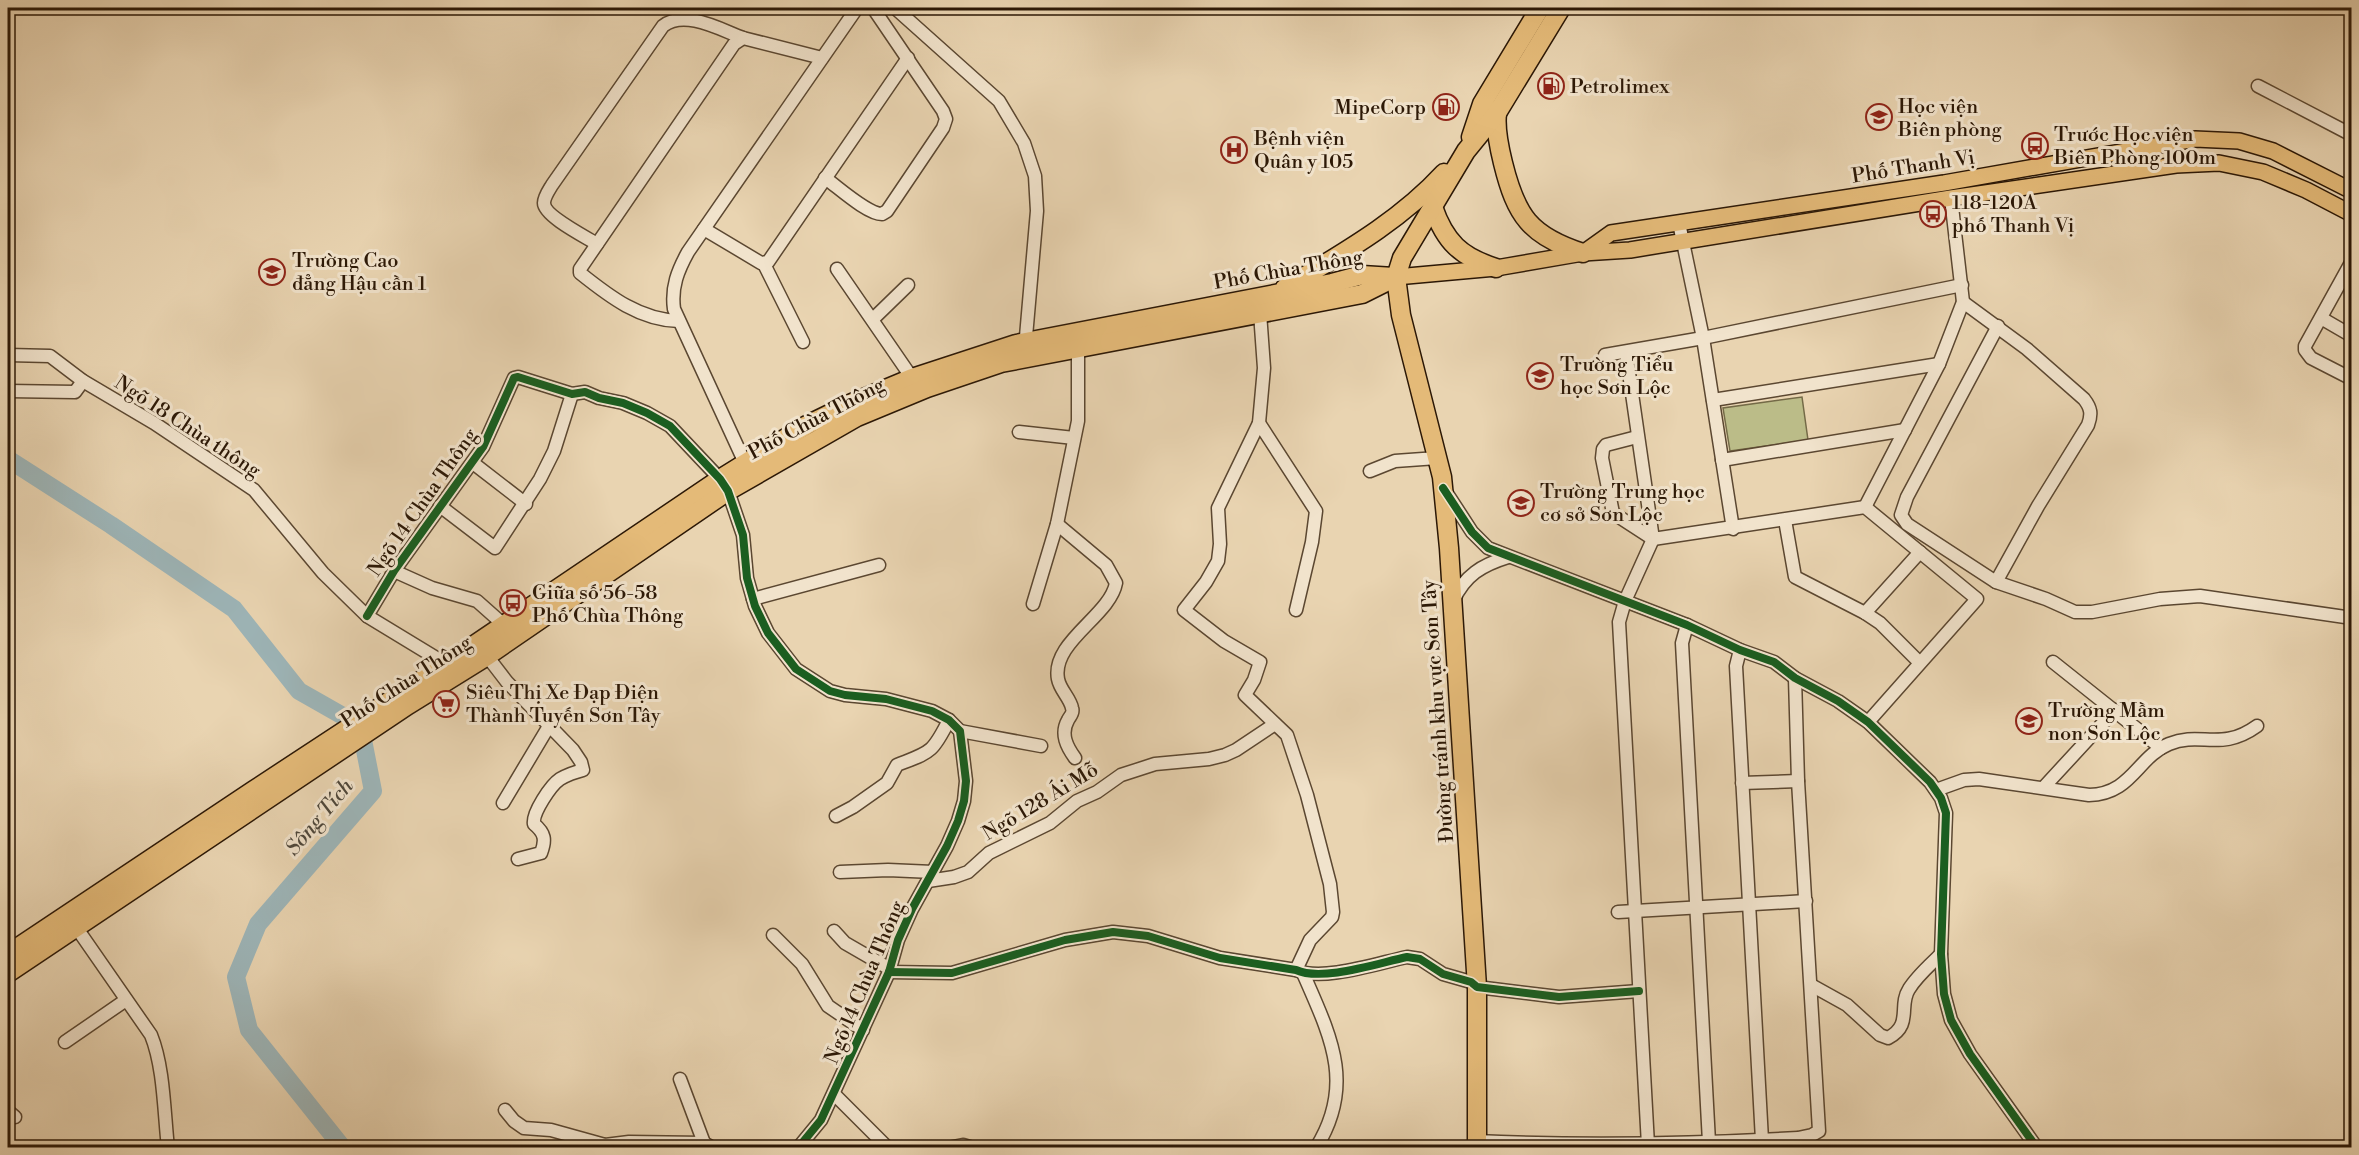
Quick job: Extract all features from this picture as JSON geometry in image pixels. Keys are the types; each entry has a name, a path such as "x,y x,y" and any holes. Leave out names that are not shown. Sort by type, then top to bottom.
{"highway":[{"path":"1396,277 1402,258 1466,151 1540,8"},
{"path":"1489,108 1561,8"},
{"path":"1489,108 1510,188 1521,214 1541,234 1561,246 1583,253"},
{"path":"1273,295 1394,219 1421,198 1466,151"},
{"path":"1433,207 1438,222 1449,240 1463,254 1476,262 1496,268"},
{"name":"Phố Chùa Thông","path":"451,669 487,656 724,485 745,463 807,425 927,387 1024,350 1078,348 1250,309 1273,295 1362,275 1396,277"},
{"name":"Phố Chùa Thông","path":"8,954 257,797 451,669 504,625 724,485 912,378 1024,350 1250,309 1362,294 1396,277"},
{"name":"Đường tránh khu vực Sơn Tây","path":"1396,277 1401,315 1443,488 1453,602 1477,987 1476,1144"},
{"name":"Phố Chùa Thông","path":"8,973 257,797"}],"main road":[{"name":"Phố Thanh Vị","path":"1583,253 1611,233 1944,183 2195,139 2239,141 2273,151 2352,191"},
{"name":"Phố Thanh Vị","path":"1396,277 1496,268 1583,253 1629,250 1951,198 2176,165 2219,163 2263,171 2352,214"},
{"path":"1944,183 1951,198"}],"street":[{"path":"745,463 679,321 672,296 678,272 704,229 856,8"},
{"path":"825,178 868,209 882,214 939,136 946,119 943,111 873,8"},
{"path":"895,8 999,101 1024,143 1035,176 1037,211 1024,350"},
{"path":"597,244 551,215 545,206 545,200 552,185 663,26 679,20 689,20 743,38 822,58"},
{"path":"679,321 649,317 605,293 580,273 580,269 734,44 743,38"},
{"path":"764,264 774,256 908,58"},
{"path":"2258,86 2352,135"},
{"path":"1865,507 1939,364 1963,302 1951,198"},
{"path":"1679,223 1703,338 1733,529"},
{"path":"704,229 764,264 803,342"},
{"path":"2352,261 2305,346 2307,354 2352,379"},
{"path":"837,269 912,378"},
{"path":"873,319 908,285"},
{"path":"1605,355 1703,338 1962,285"},
{"path":"1963,302 1998,326 2084,399 2090,407 2091,416 1996,582"},
{"path":"1250,309 1264,368 1259,423 1218,508 1220,544 1218,561 1206,582 1184,610 1224,641 1260,662 1260,669 1245,695 1287,735 1307,795 1331,894 1332,917 1310,940 1300,972 1329,1039 1338,1078 1333,1112 1316,1148"},
{"path":"2321,318 2352,336"},
{"path":"1998,326 1907,497 1901,515 1907,524 1996,582 2046,599 2075,612 2092,612 2160,599 2200,596 2352,618"},
{"path":"1033,604 1057,524 1078,421 1078,348"},
{"path":"1626,352 1653,539 1625,601 1619,621 1648,1145"},
{"name":"Ngõ 18 Chùa thông","path":"8,355 50,356 83,381 154,423 254,490 323,573 367,616 451,669"},
{"path":"1713,400 1939,364"},
{"name":"Ngõ 14 Chùa Thông","path":"367,616 394,571 472,463 493,428 514,378 518,377 572,394 585,392 599,398 623,403 670,426 724,485 743,535 747,578 753,599 768,633 796,669 830,691 845,695 886,699 932,711 949,720 960,731 966,781 964,801 951,838 912,909 898,940 889,970 834,1094 816,1128 798,1148"},
{"name":"Ngõ 18 Chùa thông","path":"8,391 75,392 83,381"},
{"name":"Ngõ 14 Chùa Thông","path":"440,506 495,548 526,504 554,451 572,394"},
{"path":"1259,423 1316,511 1312,542 1296,610"},
{"path":"1722,460 1905,430"},
{"path":"1019,432 1074,438"},
{"path":"1637,437 1606,446 1603,449 1602,458 1613,513 1653,539 1733,529 1865,507 1977,599 1919,662 1868,723"},
{"path":"1370,471 1395,461 1437,458"},
{"name":"Ngõ 14 Chùa Thông","path":"472,463 526,504"},
{"path":"1443,488 1479,541 1497,553 1687,625 1740,650 1774,662 1795,678 1838,701 1868,723 1930,782 1946,813 1941,954 1944,994 1952,1020 1970,1054 2037,1148"},
{"path":"1785,520 1795,577 1880,623 1919,662"},
{"path":"1057,524 1106,566 1116,583 1111,595 1063,653 1058,670 1058,679 1073,711 1065,727 1066,745 1075,758"},
{"path":"1865,613 1920,552"},
{"path":"1453,602 1461,585 1473,572 1508,557"},
{"path":"753,599 879,564"},
{"path":"394,571 432,588 477,601 504,625"},
{"path":"1687,625 1682,643 1709,1142"},
{"path":"1740,650 1736,666 1762,1140"},
{"path":"487,656 507,682 573,750 583,770 559,780 552,787 533,819 534,824 542,831 545,842 541,853 518,859"},
{"path":"2053,662 2161,748"},
{"path":"1476,1144 1648,1145 1798,1138 1819,1131 1798,781 1795,678"},
{"path":"2044,787 2115,710"},
{"path":"836,816 887,783 897,765 925,755 932,749 949,720"},
{"name":"Ngõ 128 Ái Mỗ","path":"840,872 888,870 930,877 954,877 968,872 989,853 1050,823 1077,801 1097,792 1121,775 1155,764 1209,759 1225,755 1275,724"},
{"path":"503,803 549,726"},
{"path":"1936,790 1964,780 1979,779 2089,795 2104,794 2129,779 2161,748 2186,740 2228,740 2243,736 2257,726"},
{"path":"960,731 1041,746"},
{"path":"1742,783 1798,781"},
{"path":"1618,912 1806,901"},
{"path":"76,927 151,1035 155,1046 168,1148"},
{"path":"834,932 845,943 889,970 952,973 1065,940 1113,932 1148,936 1220,958 1300,972 1347,971 1367,965 1416,957 1443,974 1471,982 1477,987 1559,997 1639,991"},
{"path":"773,935 802,964 828,1006 863,1030"},
{"path":"1810,985 1847,1005 1880,1035 1888,1038 1896,1033 1904,1022 1909,989 1941,954"},
{"path":"65,1042 126,1000"},
{"path":"506,1110 514,1121 524,1128 551,1130 604,1145 629,1142 709,1145 680,1079"},
{"path":"834,1094 888,1148"},
{"path":"948,1148 963,1145 974,1148"}],"green space":[{"path":"1802,397 1808,440 1730,451 1723,408"}],"waterway":[{"name":"Sông Tích","path":"8,459 111,525 234,609 299,691 343,716 363,740 373,791 258,924 236,977 249,1030 343,1148"}],"cycle path":[{"path":"367,616 394,571 483,447 514,378 518,377 572,394 585,392 599,398 623,403 670,426 720,479 728,491 743,535 747,578 755,606 768,633 796,669 830,691 845,695 886,699 932,711 949,720 960,731 966,781 964,801 958,821 947,846 912,909 898,940 889,972 821,1120 798,1148"},
{"path":"1443,488 1472,532 1488,548 1687,625 1740,650 1774,662 1795,678 1838,701 1868,722 1930,782 1941,798 1946,813 1941,954 1944,994 1951,1020 1970,1054 2037,1148"},
{"path":"889,972 952,973 1065,940 1113,932 1148,936 1220,958 1307,973 1335,973 1407,957 1420,959 1443,974 1471,982 1477,987 1559,997 1639,991"}],"place":[{"name":"Petrolimex","path":"1551,86"},
{"name":"MipeCorp","path":"1446,107"},
{"name":"Học viện Biên phòng","path":"1879,117"},
{"name":"Trước Học viện Biên Phòng 100m","path":"2035,146"},
{"name":"Bệnh viện Quân y 105","path":"1234,150"},
{"name":"118-120A phố Thanh Vị","path":"1933,214"},
{"name":"Trường Cao đẳng Hậu cần 1","path":"272,272"},
{"name":"Trường Tiểu học Sơn Lộc","path":"1540,376"},
{"name":"Trường Trung học cơ sở Sơn Lộc","path":"1521,503"},
{"name":"Giữa số 56-58 Phố Chùa Thông","path":"513,603"},
{"name":"Siêu Thị Xe Đạp Điện Thành Tuyến Sơn Tây","path":"446,704"},
{"name":"Trường Mầm non Sơn Lộc","path":"2029,721"}]}
